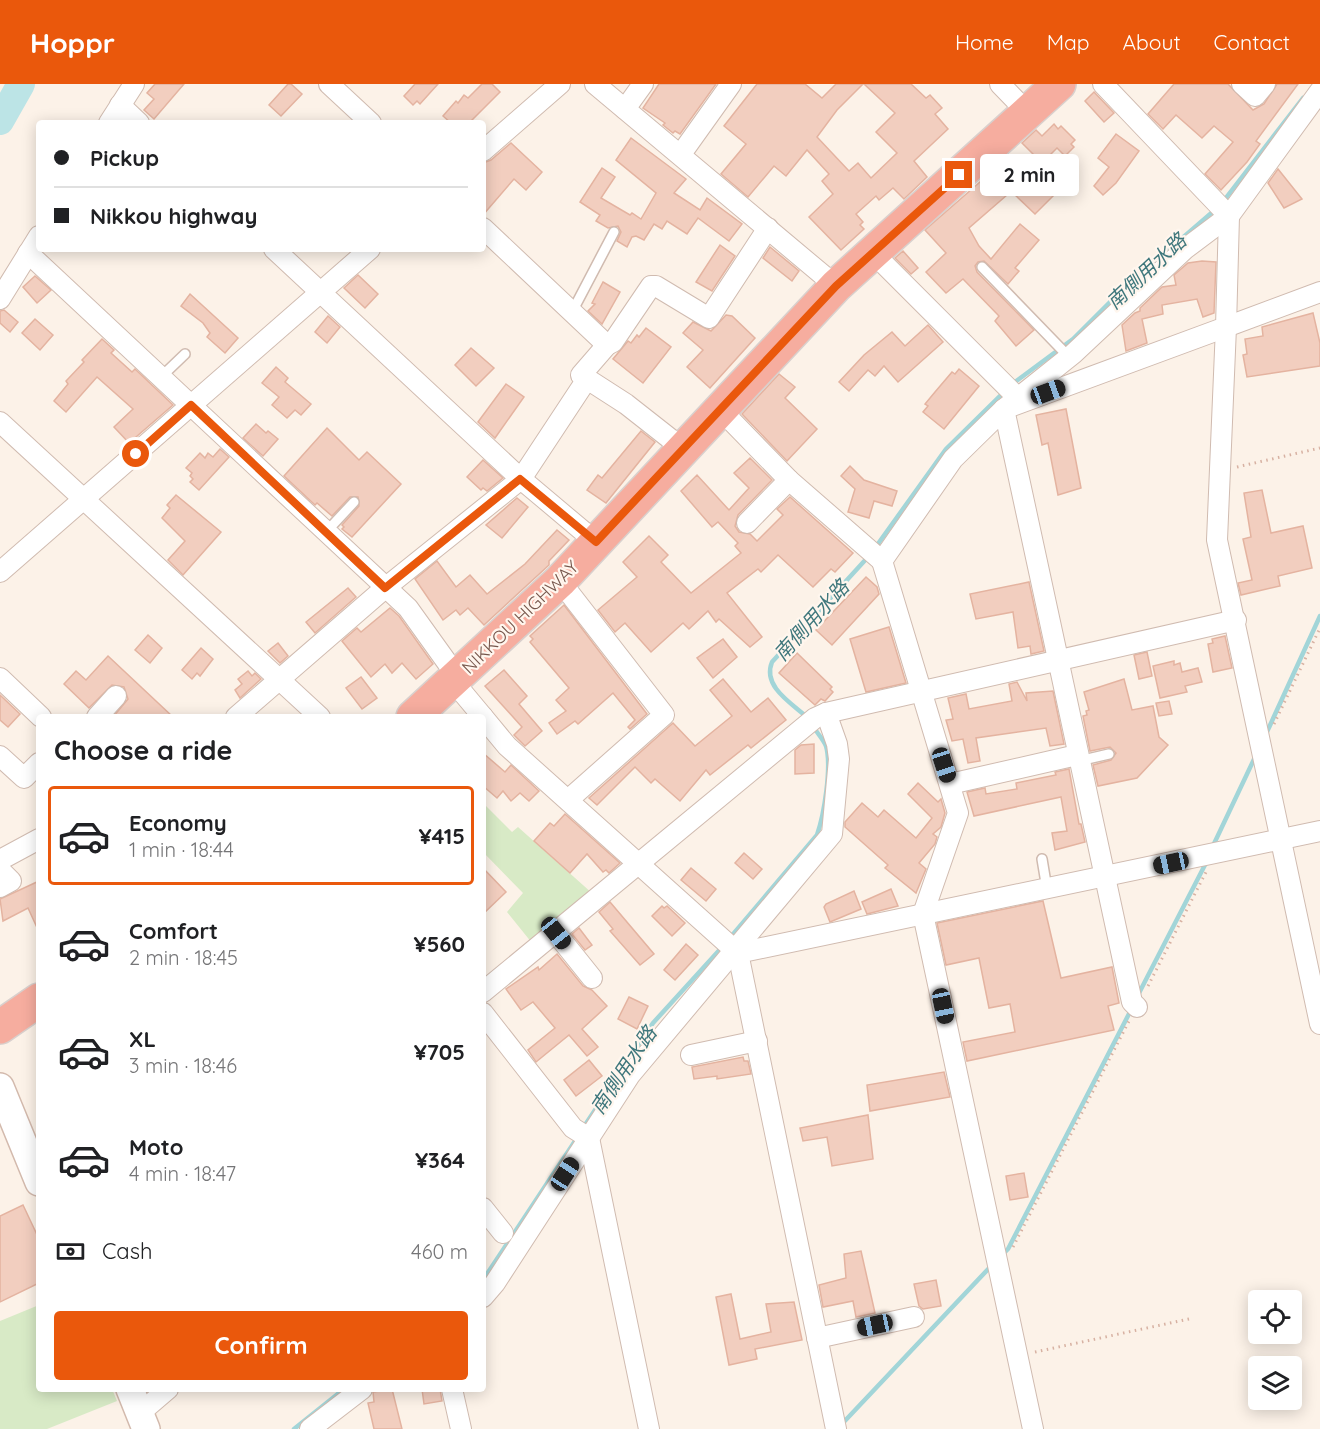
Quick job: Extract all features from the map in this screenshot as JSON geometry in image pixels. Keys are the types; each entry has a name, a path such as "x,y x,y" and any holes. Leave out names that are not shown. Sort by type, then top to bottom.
{"highway":[{"name":"NIKKOU HIGHWAY","path":"416,714 560,581 719,408 836,286 1059,84"},
{"path":"0,1027 36,1002"}],"street":[{"path":"112,120 134,84"},
{"path":"329,84 368,120"},
{"path":"486,148 560,84"},
{"path":"595,84 836,286"},
{"path":"625,110 643,84"},
{"path":"681,154 731,84"},
{"path":"1000,84 1028,113"},
{"path":"1103,84 1223,209 1226,327 1217,540 1236,620 1320,1024"},
{"path":"1242,84 1255,96 1265,84"},
{"path":"874,554 1008,394 1068,355 1223,209 1320,91"},
{"path":"120,105 136,120"},
{"path":"682,448 626,404 581,375 607,345 613,342 651,286 656,286 709,318 768,228"},
{"path":"486,231 607,345"},
{"path":"0,299 36,241"},
{"path":"277,252 520,479 596,542"},
{"path":"0,573 367,252"},
{"path":"872,252 1008,394 1077,758 1132,1002 1137,1007"},
{"path":"28,253 408,608 451,668 453,681 480,714"},
{"path":"1008,394 1226,327 1320,292"},
{"path":"239,714 385,588 520,479 587,379"},
{"path":"719,408 789,480 874,554 950,784 958,813 924,914 1033,1429"},
{"path":"0,422 317,714"},
{"path":"747,523 789,480"},
{"path":"560,581 664,715 568,800"},
{"path":"486,990 814,720 920,691 1236,620"},
{"path":"0,678 38,714"},
{"path":"100,714 116,696"},
{"path":"486,1294 495,1283 582,1134 731,945 832,834 838,759 837,744 814,720"},
{"path":"486,721 507,746 731,945 757,1041 836,1429"},
{"path":"0,756 24,778 36,766"},
{"path":"950,784 1077,758"},
{"path":"731,945 924,914 1320,831"},
{"path":"0,860 36,841"},
{"path":"0,870 11,881 0,887"},
{"path":"556,933 592,978"},
{"path":"486,1017 582,1134 649,1429"},
{"path":"691,1055 757,1041"},
{"path":"0,1087 36,1166"},
{"path":"486,1212 503,1233"},
{"path":"817,1338 914,1317"},
{"path":"139,1410 164,1392"},
{"path":"310,1429 358,1392"},
{"path":"453,1392 460,1429"}],"lane":[{"path":"572,312 614,232"},
{"path":"982,267 1068,355"},
{"path":"161,377 185,354"},
{"path":"326,532 354,502"},
{"path":"1077,758 1109,754"},
{"path":"1042,859 1047,889"}],"path":[{"path":"1220,471 1320,448"},
{"path":"1262,749 1320,628"},
{"path":"997,1260 1008,1258 1216,853"},
{"path":"1017,1356 1189,1319"}],"green space":[{"path":"486,806 512,832 518,827 593,894 532,943 507,912 523,893 486,855"},
{"path":"36,1306 36,1392 113,1392 117,1401 47,1429 0,1429 0,1321"}],"building":[{"path":"155,84 184,84 154,119 144,110 154,99 147,93"},
{"path":"288,84 302,94 281,116 269,105"},
{"path":"415,84 438,84 420,104 417,101 413,105 404,96"},
{"path":"482,84 492,84 500,92 472,120 448,120 443,116 464,95 468,98"},
{"path":"659,84 716,84 680,134 675,131 673,133 663,125 665,123 643,108"},
{"path":"757,84 805,84 822,98 836,84 863,84 837,110 817,137 849,171 858,163 871,178 897,153 876,132 895,113 864,84 911,84 926,98 930,95 942,108 935,114 948,129 914,161 927,177 904,199 893,188 879,200 876,196 856,214 863,222 860,225 864,229 841,250 809,217 833,194 822,181 829,174 807,150 786,176 774,166 748,197 721,174 746,144 724,126"},
{"path":"1174,84 1228,84 1253,110 1264,104 1277,84 1298,84 1256,141 1260,144 1247,162 1221,190 1205,174 1233,142 1214,126 1202,138 1176,115 1163,129 1148,114"},
{"path":"1094,92 1114,113 1104,122 1085,101"},
{"path":"1054,124 1058,129 1061,126 1075,140 1071,144 1074,147 1065,156 1057,148 1042,163 1022,143 1036,130 1042,136"},
{"path":"1116,134 1139,151 1116,183 1103,195 1094,186 1109,167 1098,158"},
{"path":"631,138 686,179 674,193 700,210 707,198 742,224 729,241 698,218 687,234 667,221 662,229 654,224 644,240 636,236 632,237 627,247 617,241 621,232 618,226 608,228 596,221 600,215 580,202 602,168 615,177 601,198 630,215 632,213 641,219 656,193 616,160"},
{"path":"511,143 542,172 526,190 514,179 486,212 486,162"},
{"path":"1040,166 1062,187 1035,214 1014,194"},
{"path":"1278,169 1302,199 1284,208 1268,183"},
{"path":"988,175 1007,195 969,228 979,246 991,259 1020,224 1039,240 1015,268 1019,271 1008,284 984,261 978,262 975,266 977,272 1034,330 1016,346 995,321 999,316 963,279 946,293 926,272 946,253 925,230"},
{"path":"720,245 735,256 712,291 696,282"},
{"path":"770,247 799,271 792,281 763,258"},
{"path":"903,251 918,268 911,274 895,258"},
{"path":"1216,262 1214,313 1203,317 1197,299 1162,305 1163,314 1142,319 1147,343 1126,351 1122,325 1140,311 1140,308 1162,287 1176,285 1174,275 1188,263"},
{"path":"358,275 378,294 365,308 344,288"},
{"path":"35,276 51,290 37,303 23,287"},
{"path":"603,282 620,292 602,324 588,311 595,304 592,303"},
{"path":"190,294 238,338 225,353 207,337 210,333 203,323 181,306"},
{"path":"4,310 18,322 10,332 0,323 0,311"},
{"path":"1313,313 1320,343 1320,366 1247,377 1243,355 1247,354 1245,339 1263,336 1262,327"},
{"path":"726,315 732,316 755,338 710,388 687,367 703,350 683,333 693,322 711,331"},
{"path":"328,316 340,327 327,343 315,332"},
{"path":"35,319 53,335 40,350 22,333"},
{"path":"928,325 943,342 898,382 884,366 875,376 868,370 849,391 839,382 864,355 892,332 905,346"},
{"path":"646,328 671,347 643,383 613,359 628,341 631,343"},
{"path":"102,339 114,350 111,353 132,372 135,369 173,405 129,443 114,427 133,409 97,377 66,412 54,401 68,384 66,381 84,362 82,360"},
{"path":"471,348 494,368 476,386 455,365"},
{"path":"276,367 288,378 285,382 311,404 301,415 295,410 287,418 272,405 279,397 262,383"},
{"path":"959,369 979,386 944,429 923,412 928,406 925,404 952,372 955,374"},
{"path":"779,374 795,387 785,398 817,429 787,461 742,414"},
{"path":"506,384 524,397 495,438 478,422"},
{"path":"1066,409 1081,488 1058,495 1048,443 1042,445 1036,415"},
{"path":"256,424 266,433 268,431 278,439 263,456 243,438"},
{"path":"327,428 359,460 367,452 401,484 352,537 342,529 344,527 342,525 359,506 358,497 350,497 332,516 317,503 315,505 284,476"},
{"path":"641,431 655,442 606,503 587,490 598,475 602,478"},
{"path":"220,449 229,457 199,490 190,482 193,479 190,476 192,473 186,468 200,453 205,458 208,453 213,457"},
{"path":"750,458 772,480 738,515 735,526 739,532 750,534 757,541 783,515 777,509 790,497 853,553 835,572 831,569 813,587 778,555 761,572 758,569 727,593 762,637 750,647 719,619 716,622 708,611 689,629 683,623 651,652 625,623 615,632 598,610 637,577 623,562 649,536 668,555 661,562 691,593 741,553 735,546 738,543 718,522 712,527 681,491 697,475 729,510 749,488 734,473"},
{"path":"483,460 503,478 487,491 483,488 481,490 467,477"},
{"path":"850,466 864,480 897,491 892,506 874,501 869,518 848,512 855,489 841,476"},
{"path":"1262,490 1271,533 1303,526 1312,568 1278,576 1280,586 1241,595 1238,583 1252,580 1243,539 1251,537 1244,493"},
{"path":"176,495 221,532 183,575 168,560 185,541 162,518 170,508 167,505"},
{"path":"517,498 528,507 502,538 486,525"},
{"path":"557,530 569,540 549,561 549,565 484,625 468,608 460,615 456,610 443,620 415,579 437,561 456,587 470,575 487,594 525,564"},
{"path":"866,577 877,587 879,594 832,645 816,630"},
{"path":"1029,582 1044,651 1031,654 1030,646 1018,648 1013,612 976,619 970,594"},
{"path":"348,588 356,597 315,633 306,622"},
{"path":"564,605 647,714 630,729 628,727 635,720 613,693 578,724 575,721 557,734 549,723 566,711 556,700 569,688 530,642 533,639 530,636"},
{"path":"390,608 399,616 433,664 416,679 402,663 392,673 385,664 371,677 342,641 357,628 361,632"},
{"path":"889,627 906,683 866,692 850,639"},
{"path":"148,635 162,648 150,663 135,650"},
{"path":"1225,636 1232,668 1213,672 1208,644 1213,643 1212,639"},
{"path":"723,639 737,657 713,678 697,658"},
{"path":"278,643 288,656 280,663 268,651"},
{"path":"201,648 213,659 200,676 197,673 192,679 182,670"},
{"path":"1147,652 1152,676 1139,679 1134,655"},
{"path":"797,653 832,687 830,689 833,692 825,701 821,699 815,705 779,673"},
{"path":"108,656 170,714 116,714 128,699 124,687 112,685 89,708 64,684 76,671 86,680"},
{"path":"1174,661 1174,665 1180,663 1182,672 1198,668 1202,682 1185,686 1187,692 1160,698 1153,666"},
{"path":"504,670 527,696 519,704 542,731 525,746 514,735 522,727 485,686"},
{"path":"248,671 252,676 255,673 261,679 240,698 235,690 242,684 238,679"},
{"path":"361,677 377,698 362,709 346,688"},
{"path":"723,679 751,712 768,698 786,720 751,748 748,745 710,775 706,770 680,801 655,779 651,783 635,767 597,805 589,798 673,723 695,746 732,716 710,690"},
{"path":"1124,679 1132,710 1153,706 1159,737 1168,745 1137,778 1098,786 1093,765 1111,760 1116,753 1110,747 1090,751 1083,716 1087,715 1086,711 1089,710 1084,692"},
{"path":"1017,682 1027,701 1026,693 1053,691 1064,744 1050,746 1046,728 976,738 980,761 968,763 963,739 952,741 946,720 953,719 948,698 966,694 969,709 1012,701 1009,684"},
{"path":"0,695 20,714 8,727 0,720"},
{"path":"1169,701 1172,714 1159,716 1156,703"},
{"path":"814,744 814,773 795,774 795,750 801,745"},
{"path":"486,756 505,772 511,765 539,791 529,801 520,793 511,801 503,791 497,798 486,789"},
{"path":"1069,769 1079,824 1081,824 1085,842 1055,850 1052,833 1067,831 1061,797 974,816 967,792 985,788 986,794 1017,789 1016,783 1056,775 1055,772"},
{"path":"918,783 938,802 941,799 945,813 941,827 933,834 937,837 935,844 919,863 926,869 916,893 885,868 888,865 845,827 845,822 862,803 878,817 884,810 916,838 932,818 908,794"},
{"path":"565,814 620,863 609,873 606,870 603,872 587,854 570,873 534,841 550,823 554,826"},
{"path":"744,853 762,869 753,879 735,863"},
{"path":"691,868 716,889 706,901 681,880"},
{"path":"486,871 506,892 486,911"},
{"path":"36,882 36,925 28,908 3,921 0,899"},
{"path":"891,889 898,906 867,914 862,902"},
{"path":"854,891 861,909 830,922 824,907 826,904"},
{"path":"1043,901 1061,978 1112,967 1119,1003 1108,1006 1114,1030 967,1061 963,1042 1015,1032 1010,1004 989,1008 979,958 946,965 937,923"},
{"path":"610,902 654,954 640,965 610,931 613,929 599,912"},
{"path":"662,906 664,908 667,906 685,923 672,936 652,916"},
{"path":"579,928 592,945 585,950 572,934"},
{"path":"686,944 698,955 675,980 664,970"},
{"path":"557,954 583,986 592,990 607,1006 582,1029 598,1047 587,1056 569,1035 536,1062 528,1050 555,1028 533,1002 521,1010 506,989 538,967 539,970"},
{"path":"629,997 648,1006 637,1029 618,1019"},
{"path":"743,1057 744,1061 748,1061 751,1074 717,1079 717,1076 694,1079 692,1067"},
{"path":"589,1060 602,1076 576,1096 564,1080"},
{"path":"944,1072 950,1097 870,1111 867,1085"},
{"path":"868,1115 873,1159 832,1166 827,1137 803,1141 800,1128"},
{"path":"1024,1173 1028,1197 1010,1200 1006,1176"},
{"path":"23,1205 36,1233 36,1284 0,1302 0,1216"},
{"path":"861,1251 875,1313 856,1317 853,1301 823,1307 819,1285 846,1278 844,1254"},
{"path":"936,1280 941,1306 923,1309 919,1306 914,1284"},
{"path":"731,1294 740,1339 771,1332 766,1304 794,1302 802,1340 755,1349 757,1359 729,1365 716,1297"},
{"path":"373,1392 393,1392 402,1429 374,1429 368,1403 374,1402"},
{"path":"422,1392 440,1392 442,1401 424,1404"}],"waterway":[{"path":"0,121 21,84"},
{"name":"南側用水路","path":"1222,203 1303,98"},
{"name":"南側用水路","path":"1011,385 1073,339 1122,290 1216,209"},
{"name":"南側用水路","path":"875,548 946,449 1005,391"},
{"name":"南側用水路","path":"807,717 786,700 774,686 770,671 772,662 868,557"},
{"path":"1266,734 1320,616"},
{"name":"南側用水路","path":"729,939 817,835 825,804 828,755 826,746 813,726"},
{"path":"1212,848 1256,755"},
{"path":"1138,995 1207,861"},
{"name":"南側用水路","path":"583,1128 653,1023 724,945"},
{"path":"1002,1255 1008,1249 1132,1008"},
{"name":"南側用水路","path":"486,1275 577,1138"},
{"path":"841,1425 992,1265"},
{"name":"南側用水路","path":"294,1429 340,1392"}],"route":[{"path":"136,454 191,405 385,588 520,479 596,542 719,408 836,286 959,175"}]}
